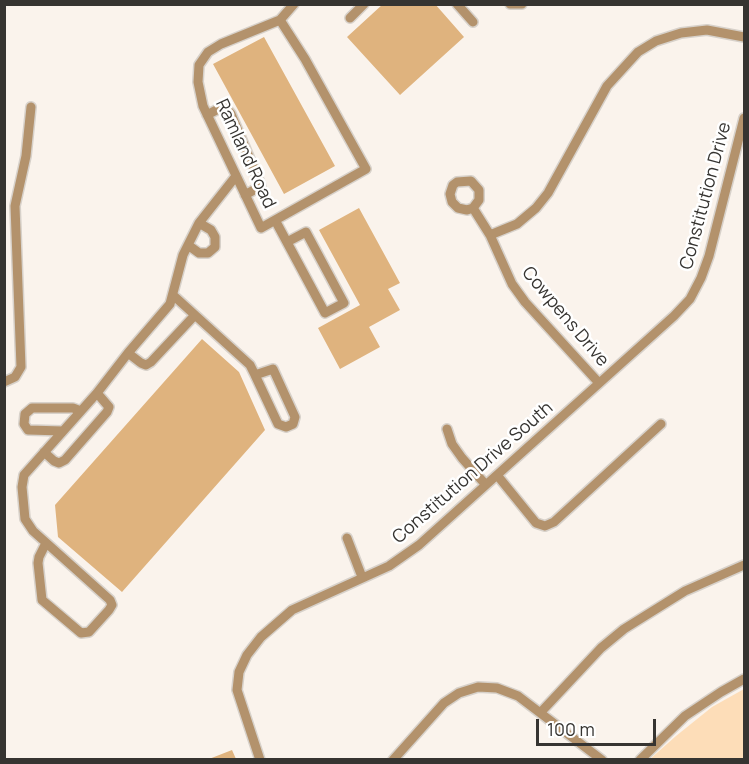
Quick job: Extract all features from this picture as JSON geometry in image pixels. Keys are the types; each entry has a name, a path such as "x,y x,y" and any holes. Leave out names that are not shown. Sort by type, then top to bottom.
{"street":[{"name":"Ramland Road","path":"275,220 261,228 203,106 198,82 199,65 208,52 221,44 280,20 294,4"},
{"path":"350,18 364,4"},
{"path":"457,4 473,22"},
{"path":"510,4 522,4"},
{"path":"280,20 305,59 366,169 275,220 325,313 344,303 306,232 287,242"},
{"path":"490,235 517,224 548,194 607,86 638,52 656,41 681,33 707,30 744,37"},
{"path":"4,382 15,377 21,367 15,206 26,156 31,107"},
{"path":"207,115 222,107 225,107 231,114 261,186 245,195"},
{"name":"Constitution Drive","path":"571,409 690,299 709,256 740,151 744,118"},
{"path":"46,543 38,563 42,600 81,633 89,632 109,610 112,605 110,600 33,531 25,519 22,487 24,475 97,393 170,304 174,296 183,255 199,223 236,176"},
{"name":"Cowpens Drive","path":"473,208 490,235 512,284 525,302 599,383"},
{"path":"188,245 199,253 208,253 215,247 215,237 211,230 199,223"},
{"path":"174,296 250,365 278,424 286,427 293,424 295,417 273,369 255,375"},
{"path":"128,353 146,365 195,315"},
{"path":"44,452 59,463 65,460 109,407 97,393"},
{"path":"63,431 28,430 24,424 24,414 32,408 73,408 81,411"},
{"name":"Constitution Drive South","path":"260,759 237,690 239,672 247,655 261,637 292,610 403,557 571,409"},
{"path":"497,475 536,523 545,526 554,522 661,424"},
{"path":"447,429 452,444 486,485"},
{"path":"347,538 362,577"},
{"path":"541,712 580,669 624,629 685,591 744,565"},
{"path":"640,759 686,716 744,679"},
{"path":"393,759 444,703 459,693 478,687 497,688 518,696 602,759"}],"shaded area":[{"path":"744,689 744,759 650,759 712,707"}],"building":[{"path":"383,4 435,4 464,37 400,95 347,37"},
{"path":"264,37 335,166 284,194 213,64"},
{"path":"359,208 400,283 388,289 400,310 369,327 380,347 340,369 318,328 360,305 319,230"},
{"path":"202,339 239,372 265,430 122,592 58,537 55,505"},
{"path":"232,750 236,759 209,759"}]}
